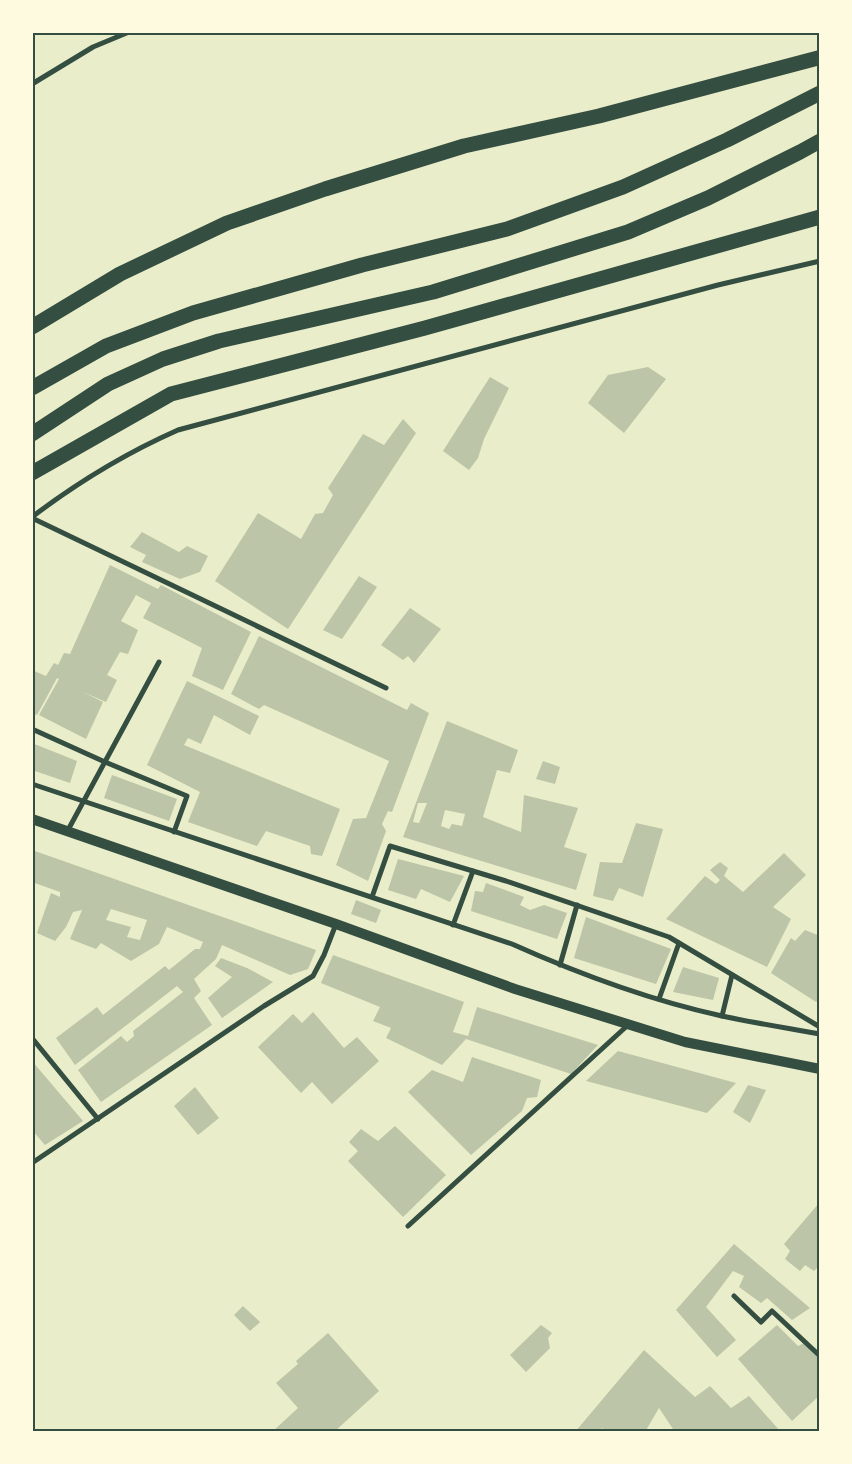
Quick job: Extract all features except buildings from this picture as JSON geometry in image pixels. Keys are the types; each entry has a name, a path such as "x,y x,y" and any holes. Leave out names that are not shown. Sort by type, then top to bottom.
{"highway":[{"path":"32,327 120,274 227,223 325,189 464,146 599,116 818,58"},
{"path":"32,388 106,346 193,313 362,265 507,229 623,187 727,140 820,93"},
{"path":"32,434 108,384 163,359 219,341 433,292 628,232 708,198 820,141"},
{"path":"32,473 171,394 425,328 820,217"}],"main road":[{"path":"32,819 336,924 515,990 685,1042 820,1068"}],"street":[{"path":"32,84 93,47 129,32"},
{"path":"386,688 32,517 63,494 107,466 147,444 178,430 718,285 820,261"},
{"path":"68,830 159,662"},
{"path":"32,729 187,796 174,832"},
{"path":"32,784 512,944 560,966 659,999 722,1016 820,1034"},
{"path":"372,897 390,846 577,905 670,938 820,1027"},
{"path":"452,925 472,871"},
{"path":"560,966 577,905"},
{"path":"33,1161 264,1006 313,976 324,955 336,924"},
{"path":"659,999 679,943"},
{"path":"722,1016 732,975"},
{"path":"408,1226 628,1025"},
{"path":"32,1038 98,1119"},
{"path":"734,1296 761,1322 772,1311 820,1356"}]}
